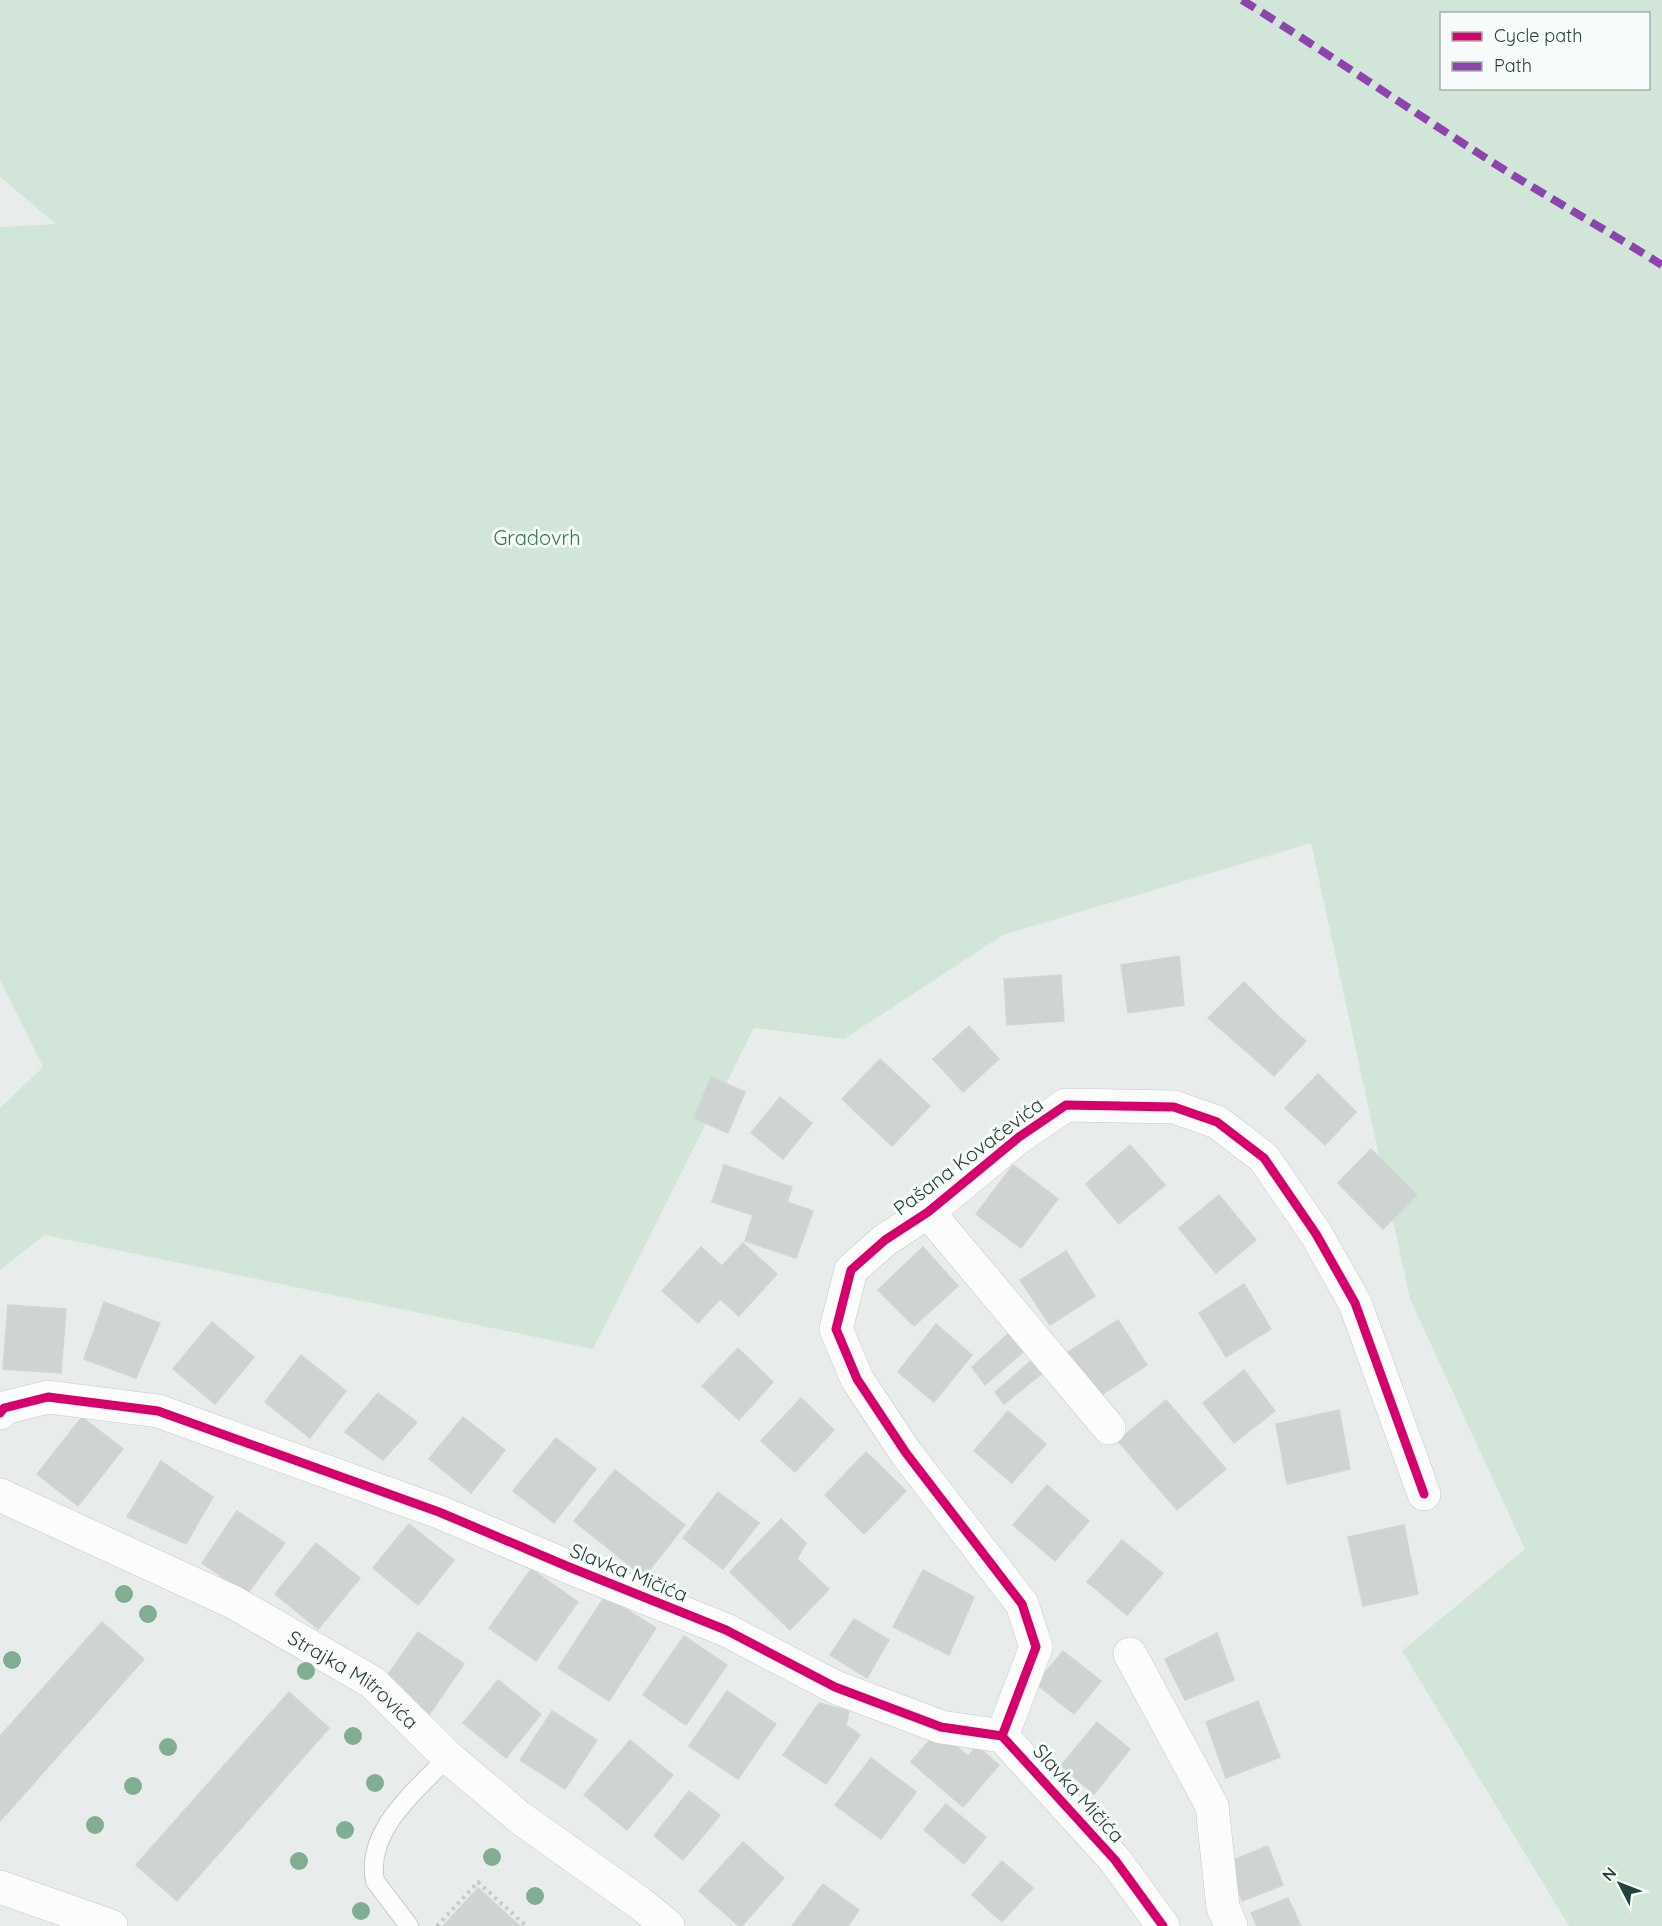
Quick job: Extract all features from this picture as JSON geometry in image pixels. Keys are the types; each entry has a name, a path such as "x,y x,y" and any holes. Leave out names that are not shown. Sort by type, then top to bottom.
{"street":[{"name":"Pašana Kovačevića","path":"1002,1736 1036,1647 1022,1604 906,1453 857,1379 836,1329 851,1270 885,1240 927,1212 1019,1137 1066,1105 1174,1107 1217,1122 1264,1158 1316,1234 1355,1303 1424,1494"},
{"name":"Pašana Kovačevića","path":"927,1212 1109,1428"},
{"name":"Slavka Mičića","path":"0,1413 4,1408 48,1397 158,1411 439,1512 726,1630 835,1687 941,1727 1002,1736 1115,1860 1163,1926"},
{"name":"Strajka Mitrovića","path":"0,1495 233,1602 372,1682 448,1757 519,1817 641,1904 668,1926"},
{"path":"1130,1654 1212,1806 1223,1907 1232,1926"},
{"path":"0,1887 111,1926"}],"lane":[{"path":"409,1926 375,1881 377,1849 392,1819 448,1757"}],"path":[{"path":"437,1926 478,1882 526,1926"}],"green space":[{"name":"Gradovrh","path":"0,0 1662,0 1662,1926 1569,1926 1402,1651 1525,1549 1410,1299 1311,843 1003,935 844,1039 754,1028 593,1349 45,1235 0,1270 0,1108 43,1067 0,980 0,227 56,224 0,177"}],"building":[{"path":"1179,956 1184,1005 1128,1013 1121,965"},
{"path":"1061,975 1064,1021 1007,1025 1004,979"},
{"path":"1244,982 1280,1018 1248,1053 1208,1018"},
{"path":"1280,1018 1306,1041 1274,1076 1248,1053"},
{"path":"969,1026 999,1059 963,1092 933,1059"},
{"path":"880,1059 930,1106 892,1146 842,1099"},
{"path":"1318,1074 1356,1112 1325,1145 1285,1108"},
{"path":"711,1077 745,1092 728,1133 694,1118"},
{"path":"780,1097 812,1123 783,1159 751,1133"},
{"path":"1130,1145 1165,1185 1119,1224 1086,1184"},
{"path":"1371,1149 1417,1195 1383,1229 1338,1183"},
{"path":"724,1165 792,1187 787,1202 813,1211 796,1258 745,1241 753,1215 712,1202"},
{"path":"1013,1165 1058,1199 1021,1248 976,1214"},
{"path":"1219,1195 1256,1240 1216,1273 1179,1228"},
{"path":"743,1243 777,1274 739,1316 720,1299 698,1323 662,1291 701,1247 722,1266"},
{"path":"923,1247 958,1286 914,1326 878,1290"},
{"path":"1066,1251 1095,1296 1050,1325 1020,1280"},
{"path":"1244,1284 1271,1329 1226,1357 1199,1313"},
{"path":"104,1302 160,1323 136,1378 84,1359"},
{"path":"8,1305 66,1309 61,1373 3,1369"},
{"path":"1118,1320 1147,1365 1098,1397 1068,1352"},
{"path":"212,1322 254,1357 215,1404 173,1369"},
{"path":"936,1324 972,1355 934,1402 898,1372"},
{"path":"1009,1333 1023,1352 985,1385 972,1367"},
{"path":"738,1348 773,1382 739,1420 702,1386"},
{"path":"1040,1353 1050,1367 1004,1404 995,1392"},
{"path":"301,1355 346,1391 310,1438 265,1402"},
{"path":"1244,1370 1275,1411 1234,1443 1203,1403"},
{"path":"378,1393 417,1422 383,1460 345,1432"},
{"path":"801,1398 834,1430 795,1472 761,1441"},
{"path":"1166,1400 1226,1469 1177,1510 1118,1441"},
{"path":"1339,1410 1350,1469 1287,1484 1276,1424"},
{"path":"1008,1411 1046,1444 1012,1483 974,1451"},
{"path":"82,1417 123,1449 78,1506 37,1474"},
{"path":"463,1417 505,1450 471,1493 429,1459"},
{"path":"556,1438 596,1469 554,1523 513,1491"},
{"path":"866,1452 906,1491 864,1534 825,1495"},
{"path":"161,1461 213,1497 186,1544 127,1517"},
{"path":"615,1470 685,1525 644,1577 574,1521"},
{"path":"1047,1485 1089,1521 1055,1561 1013,1525"},
{"path":"718,1492 759,1523 723,1569 683,1538"},
{"path":"237,1511 285,1543 247,1594 202,1563"},
{"path":"781,1519 806,1543 797,1559 829,1589 790,1630 730,1572"},
{"path":"409,1524 454,1560 418,1605 373,1568"},
{"path":"1404,1525 1418,1594 1363,1606 1348,1537"},
{"path":"1122,1540 1163,1573 1127,1615 1087,1582"},
{"path":"316,1543 360,1578 318,1629 275,1594"},
{"path":"531,1569 578,1602 536,1661 489,1628"},
{"path":"923,1570 974,1597 949,1655 893,1627"},
{"path":"605,1596 656,1628 609,1701 558,1668"},
{"path":"854,1619 889,1640 867,1678 830,1655"},
{"path":"102,1622 144,1659 0,1821 0,1736"},
{"path":"418,1632 464,1664 429,1715 382,1683"},
{"path":"1217,1633 1234,1680 1185,1700 1165,1659"},
{"path":"684,1636 727,1665 686,1725 643,1695"},
{"path":"1063,1651 1101,1681 1074,1714 1036,1684"},
{"path":"498,1680 541,1714 506,1758 463,1723"},
{"path":"727,1691 776,1724 738,1779 689,1746"},
{"path":"289,1692 329,1728 177,1901 136,1865"},
{"path":"1258,1701 1280,1757 1226,1778 1206,1722"},
{"path":"819,1703 849,1711 846,1725 860,1735 826,1784 783,1755"},
{"path":"552,1711 597,1740 565,1789 520,1760"},
{"path":"1097,1722 1130,1749 1094,1794 1061,1766"},
{"path":"938,1730 968,1756 977,1746 999,1765 963,1807 911,1762"},
{"path":"630,1740 673,1775 627,1830 584,1795"},
{"path":"871,1758 916,1792 881,1839 835,1805"},
{"path":"689,1791 720,1815 683,1860 654,1836"},
{"path":"946,1804 986,1837 964,1864 924,1830"},
{"path":"743,1842 784,1878 742,1926 739,1926 699,1891"},
{"path":"1268,1846 1283,1885 1242,1901 1228,1862"},
{"path":"1002,1861 1033,1888 1002,1922 972,1895"},
{"path":"823,1884 859,1910 848,1926 792,1926"},
{"path":"478,1888 520,1926 443,1926"},
{"path":"1288,1898 1301,1926 1257,1926 1251,1913"}],"marked path":[{"path":"1242,0 1498,166 1662,265"}],"cycle path":[{"path":"1002,1736 1036,1647 1022,1604 906,1453 857,1379 836,1329 851,1270 885,1240 928,1212 1019,1137 1066,1105 1174,1107 1217,1122 1264,1158 1316,1234 1355,1303 1424,1494"},
{"path":"0,1413 4,1408 48,1397 158,1411 439,1512 726,1630 835,1687 941,1727 1002,1736 1115,1860 1163,1926"}]}
